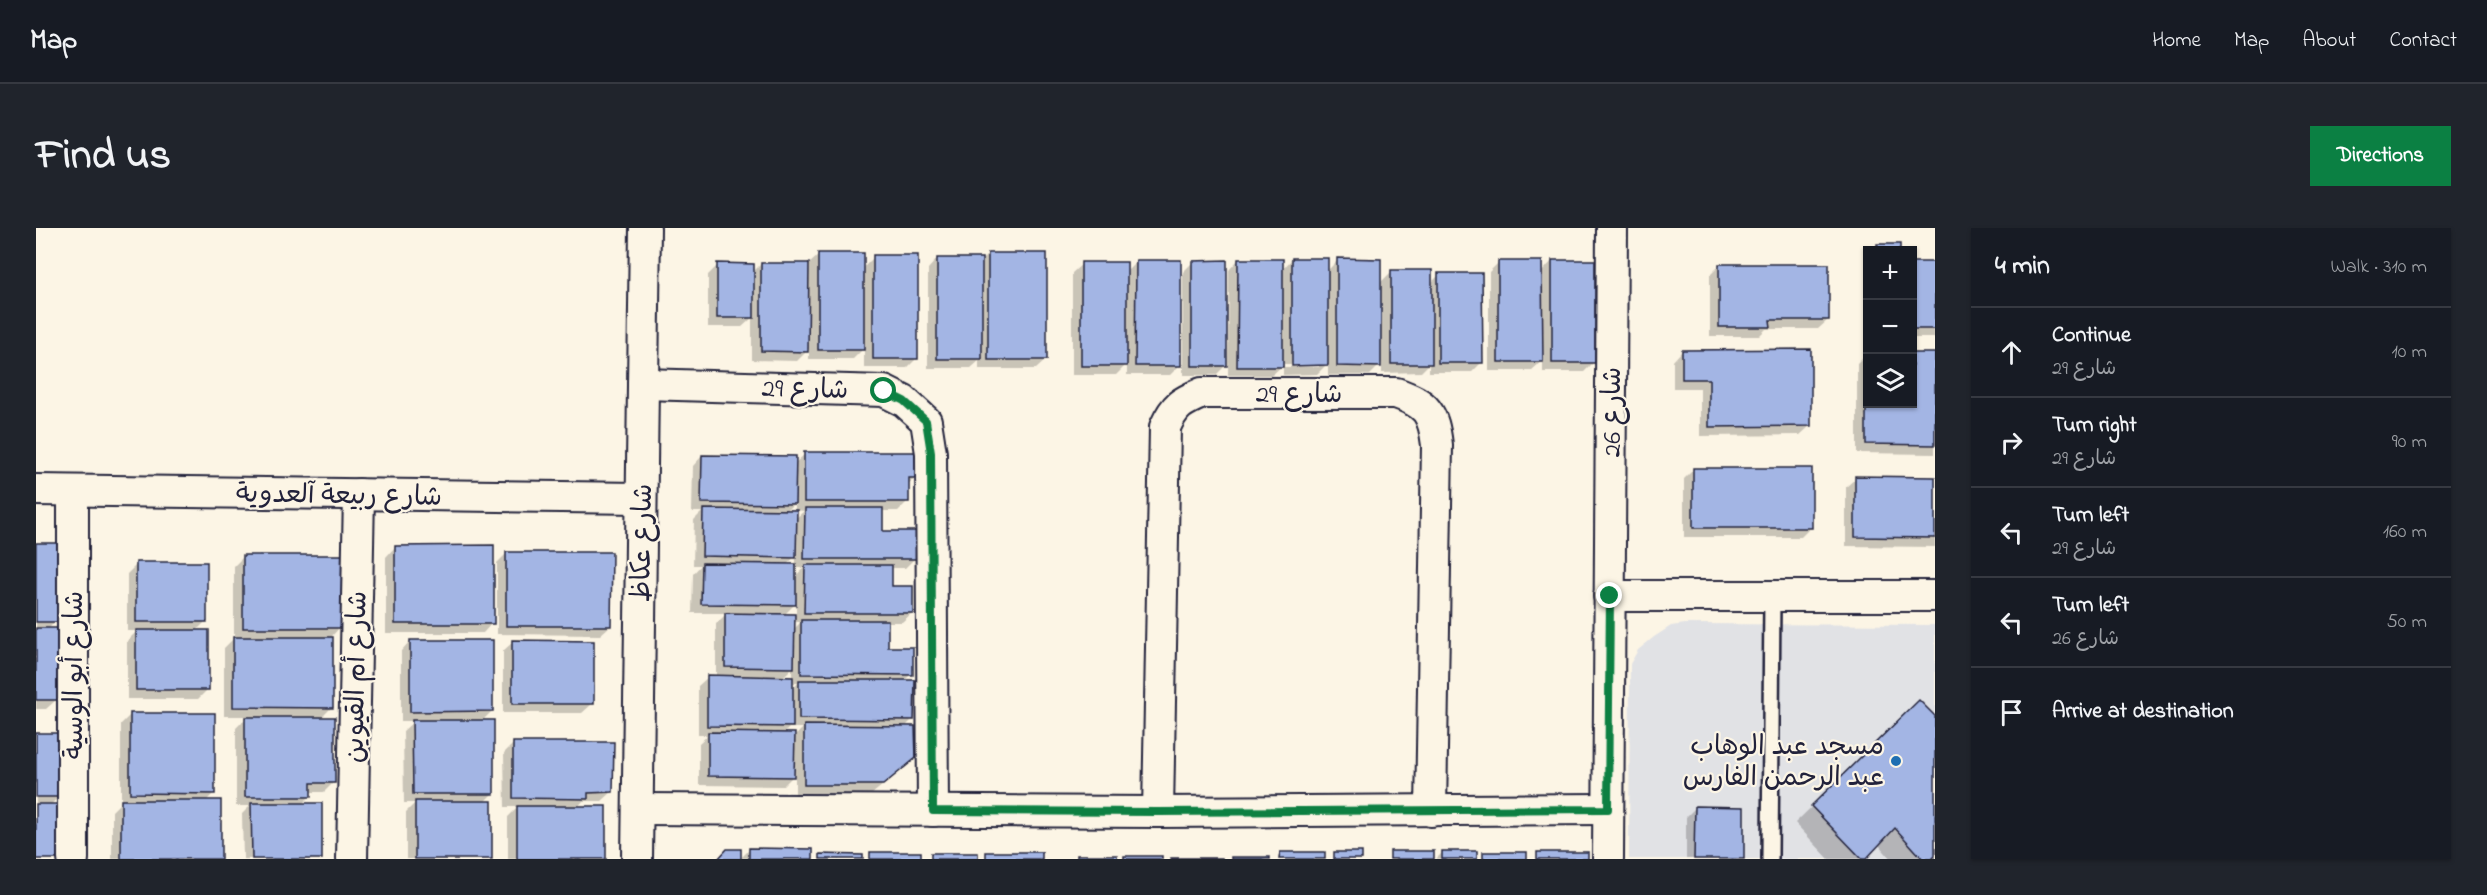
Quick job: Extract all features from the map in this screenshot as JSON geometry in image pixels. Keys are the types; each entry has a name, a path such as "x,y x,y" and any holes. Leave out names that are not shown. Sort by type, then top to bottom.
{"street":[{"name":"شارع عكاظ","path":"637,859 645,228"},
{"name":"شارع 26","path":"1608,859 1612,228"},
{"name":"شارع 29","path":"643,384 884,391 904,401 926,421 931,453 933,811"},
{"name":"شارع 29","path":"1158,812 1165,427 1172,412 1182,401 1202,393 1396,393 1417,400 1429,411 1435,428 1437,445 1431,811"},
{"name":"شارع ربيعة آلعدوية","path":"36,490 641,498"},
{"name":"شارع أبو الوسية","path":"73,491 73,859"},
{"name":"شارع أم القيوين","path":"352,859 359,494"},
{"path":"1610,596 1935,596"},
{"path":"638,809 1158,812 1608,809"}],"lane":[{"path":"1770,859 1772,596"}],"shaded area":[{"path":"1685,624 1935,625 1935,859 1629,859 1630,664 1638,650 1654,637 1671,626"}],"building":[{"path":"1877,244 1900,244 1900,246 1877,246"},
{"path":"818,253 864,253 864,350 818,350"},
{"path":"988,253 1047,253 1047,360 988,360"},
{"path":"873,255 918,255 918,359 873,359"},
{"path":"937,258 982,258 982,359 937,359"},
{"path":"1292,258 1328,258 1328,365 1292,366"},
{"path":"1337,258 1381,259 1381,367 1337,366"},
{"path":"1238,259 1283,259 1283,367 1237,367"},
{"path":"1136,260 1181,260 1181,366 1135,366"},
{"path":"1227,260 1227,366 1192,366 1192,261"},
{"path":"1552,260 1595,260 1595,363 1552,363"},
{"path":"1498,261 1542,261 1543,362 1498,362"},
{"path":"1081,262 1127,262 1127,366 1081,366"},
{"path":"1917,262 1935,262 1935,329 1917,329"},
{"path":"717,263 754,264 754,318 717,318"},
{"path":"761,263 809,263 808,352 761,351"},
{"path":"1719,264 1829,264 1829,320 1770,320 1771,327 1719,327"},
{"path":"1391,270 1432,270 1432,364 1391,364"},
{"path":"1438,273 1482,273 1483,363 1438,363"},
{"path":"1811,349 1811,426 1709,427 1709,379 1682,379 1682,350"},
{"path":"1917,353 1935,353 1935,445 1866,444 1866,408 1917,408"},
{"path":"804,452 917,452 917,478 909,478 909,502 804,502"},
{"path":"702,455 796,456 795,504 701,503"},
{"path":"1693,468 1812,468 1812,528 1693,528"},
{"path":"1855,476 1935,477 1935,538 1855,537"},
{"path":"805,508 883,508 883,531 916,531 916,559 804,559"},
{"path":"703,509 797,510 796,558 702,556"},
{"path":"36,543 57,543 57,622 36,622"},
{"path":"494,545 494,624 395,624 395,546"},
{"path":"506,552 612,552 611,626 506,626"},
{"path":"243,555 342,555 342,628 243,628"},
{"path":"136,562 207,562 207,622 136,622"},
{"path":"702,563 796,564 796,605 701,604"},
{"path":"805,565 892,565 892,586 913,586 913,613 804,613"},
{"path":"725,613 795,614 794,668 725,667"},
{"path":"801,620 888,620 888,647 913,647 913,675 801,674"},
{"path":"36,628 58,628 57,700 36,700"},
{"path":"136,630 209,630 209,690 136,690"},
{"path":"233,637 333,637 333,708 233,707"},
{"path":"410,640 493,640 493,711 410,712"},
{"path":"512,640 594,641 594,704 512,704"},
{"path":"707,675 793,677 793,727 707,726"},
{"path":"799,680 915,680 914,720 799,719"},
{"name":"مسجد عبد الوهاب عبد الرحمن الفارس","path":"1919,700 1935,716 1935,856 1932,859 1923,859 1895,828 1866,859 1862,859 1811,806"},
{"path":"130,713 215,713 215,794 130,793"},
{"path":"245,717 335,717 335,783 311,783 311,797 245,797"},
{"path":"412,720 494,720 494,794 413,794"},
{"path":"804,725 915,726 916,758 883,785 804,785"},
{"path":"708,732 795,733 794,777 708,776"},
{"path":"36,733 60,733 60,797 36,797"},
{"path":"513,742 614,742 613,792 588,793 588,799 513,798"},
{"path":"121,800 221,800 221,859 121,859"},
{"path":"415,801 492,801 492,859 415,859"},
{"path":"251,803 322,803 322,859 252,859"},
{"path":"36,804 59,804 59,859 36,859"},
{"path":"517,806 606,806 606,859 517,859"},
{"path":"1695,806 1744,807 1744,859 1694,859"},
{"path":"749,848 813,849 813,859 749,859"},
{"path":"727,849 741,849 741,859 718,859"},
{"path":"1390,851 1434,851 1434,859 1390,859"},
{"path":"1442,851 1477,851 1477,859 1442,859"},
{"path":"870,852 921,852 921,859 870,859"},
{"path":"986,852 1042,852 1042,859 986,859"},
{"path":"1280,852 1325,852 1325,859 1279,859"},
{"path":"1334,852 1362,852 1362,859 1334,859"},
{"path":"1483,852 1527,852 1527,859 1483,859"},
{"path":"1537,852 1588,852 1588,859 1537,859"},
{"path":"931,853 978,853 978,859 931,859"},
{"path":"820,854 863,855 863,859 820,859"},
{"path":"1077,855 1117,855 1117,859 1077,859"},
{"path":"1124,856 1162,856 1162,859 1124,859"},
{"path":"1231,857 1270,857 1270,859 1231,859"},
{"path":"1222,858 1222,859 1171,859"}],"place":[{"name":"مسجد عبد الوهاب عبد الرحمن الفارس","path":"1896,761"}],"route":[{"path":"884,391 904,401 926,421 931,453 933,811 1608,809 1610,596"}]}
